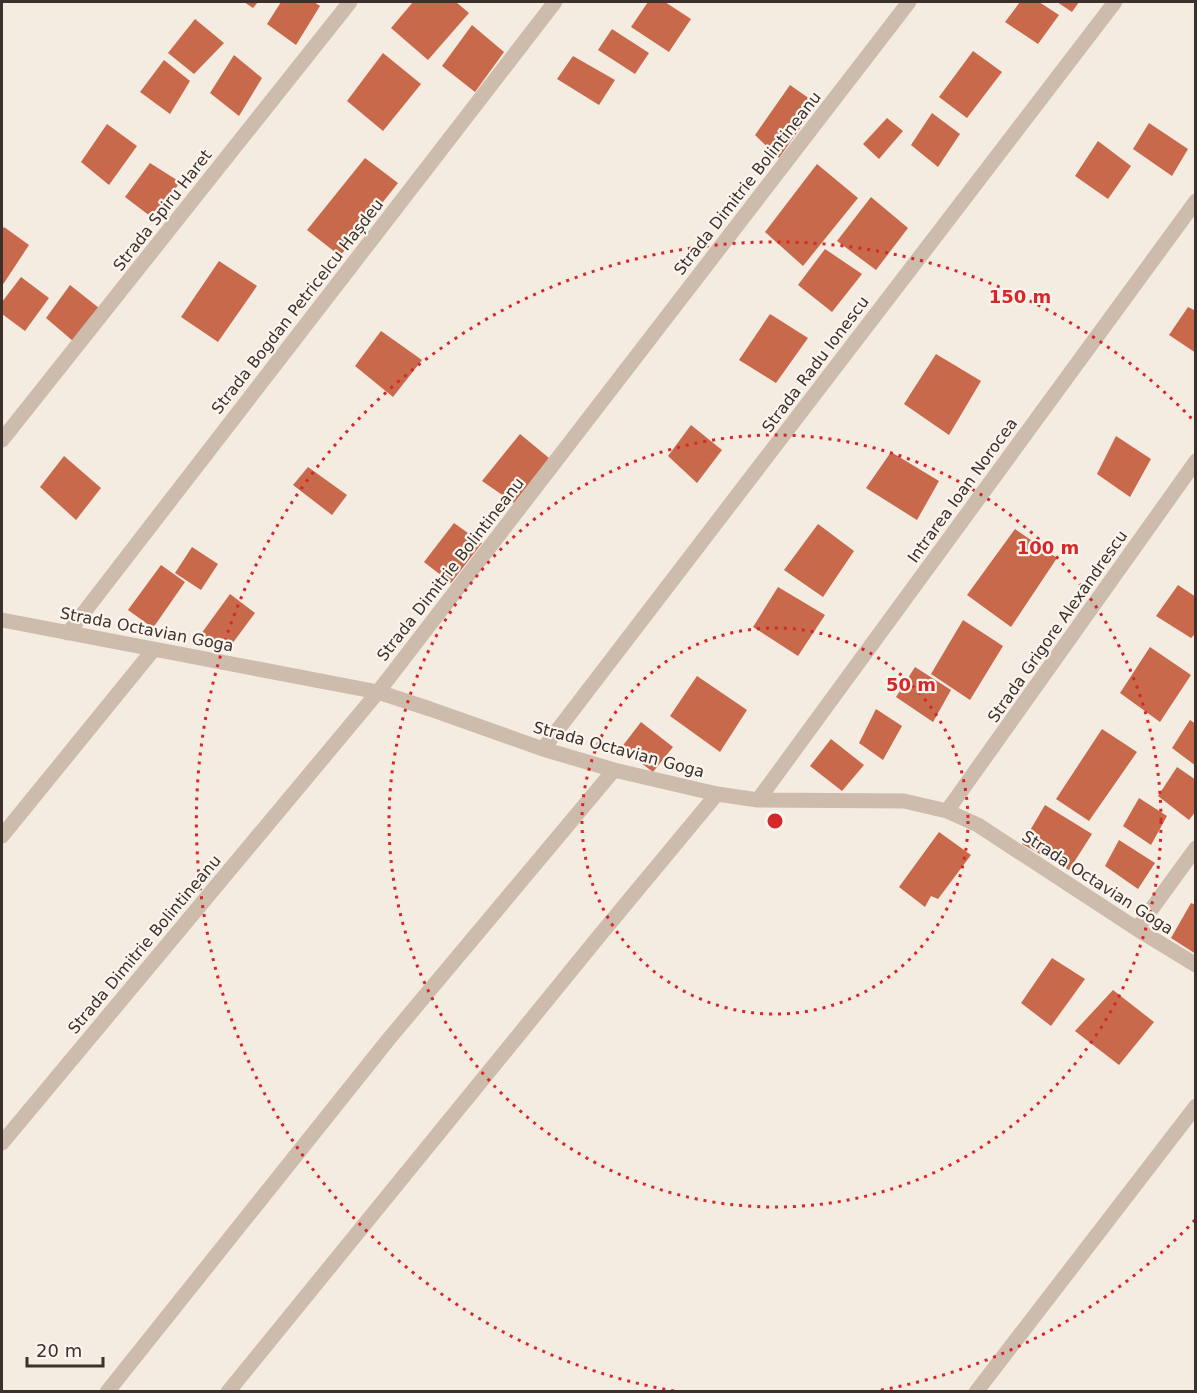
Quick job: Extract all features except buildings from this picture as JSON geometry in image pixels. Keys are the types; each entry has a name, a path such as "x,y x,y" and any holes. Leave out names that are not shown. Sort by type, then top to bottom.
{"street":[{"name":"Strada Spiru Haret","path":"2,440 350,2"},
{"name":"Strada Bogdan Petricelcu Hașdeu","path":"68,633 555,2"},
{"name":"Strada Dimitrie Bolintineanu","path":"2,1143 378,692 909,2"},
{"name":"Strada Radu Ionescu","path":"543,749 1115,2"},
{"name":"Intrarea Ioan Norocea","path":"758,800 1196,201"},
{"name":"Strada Grigore Alexandrescu","path":"947,811 1196,461"},
{"name":"Strada Octavian Goga","path":"2,620 378,692 543,749 614,770 717,794 758,800 904,801 947,811 978,825 1196,965"},
{"path":"2,836 154,649"},
{"path":"108,1392 388,1040 614,770"},
{"path":"228,1392 717,794"},
{"path":"1137,929 1196,848"},
{"path":"976,1392 1196,1106"}]}
